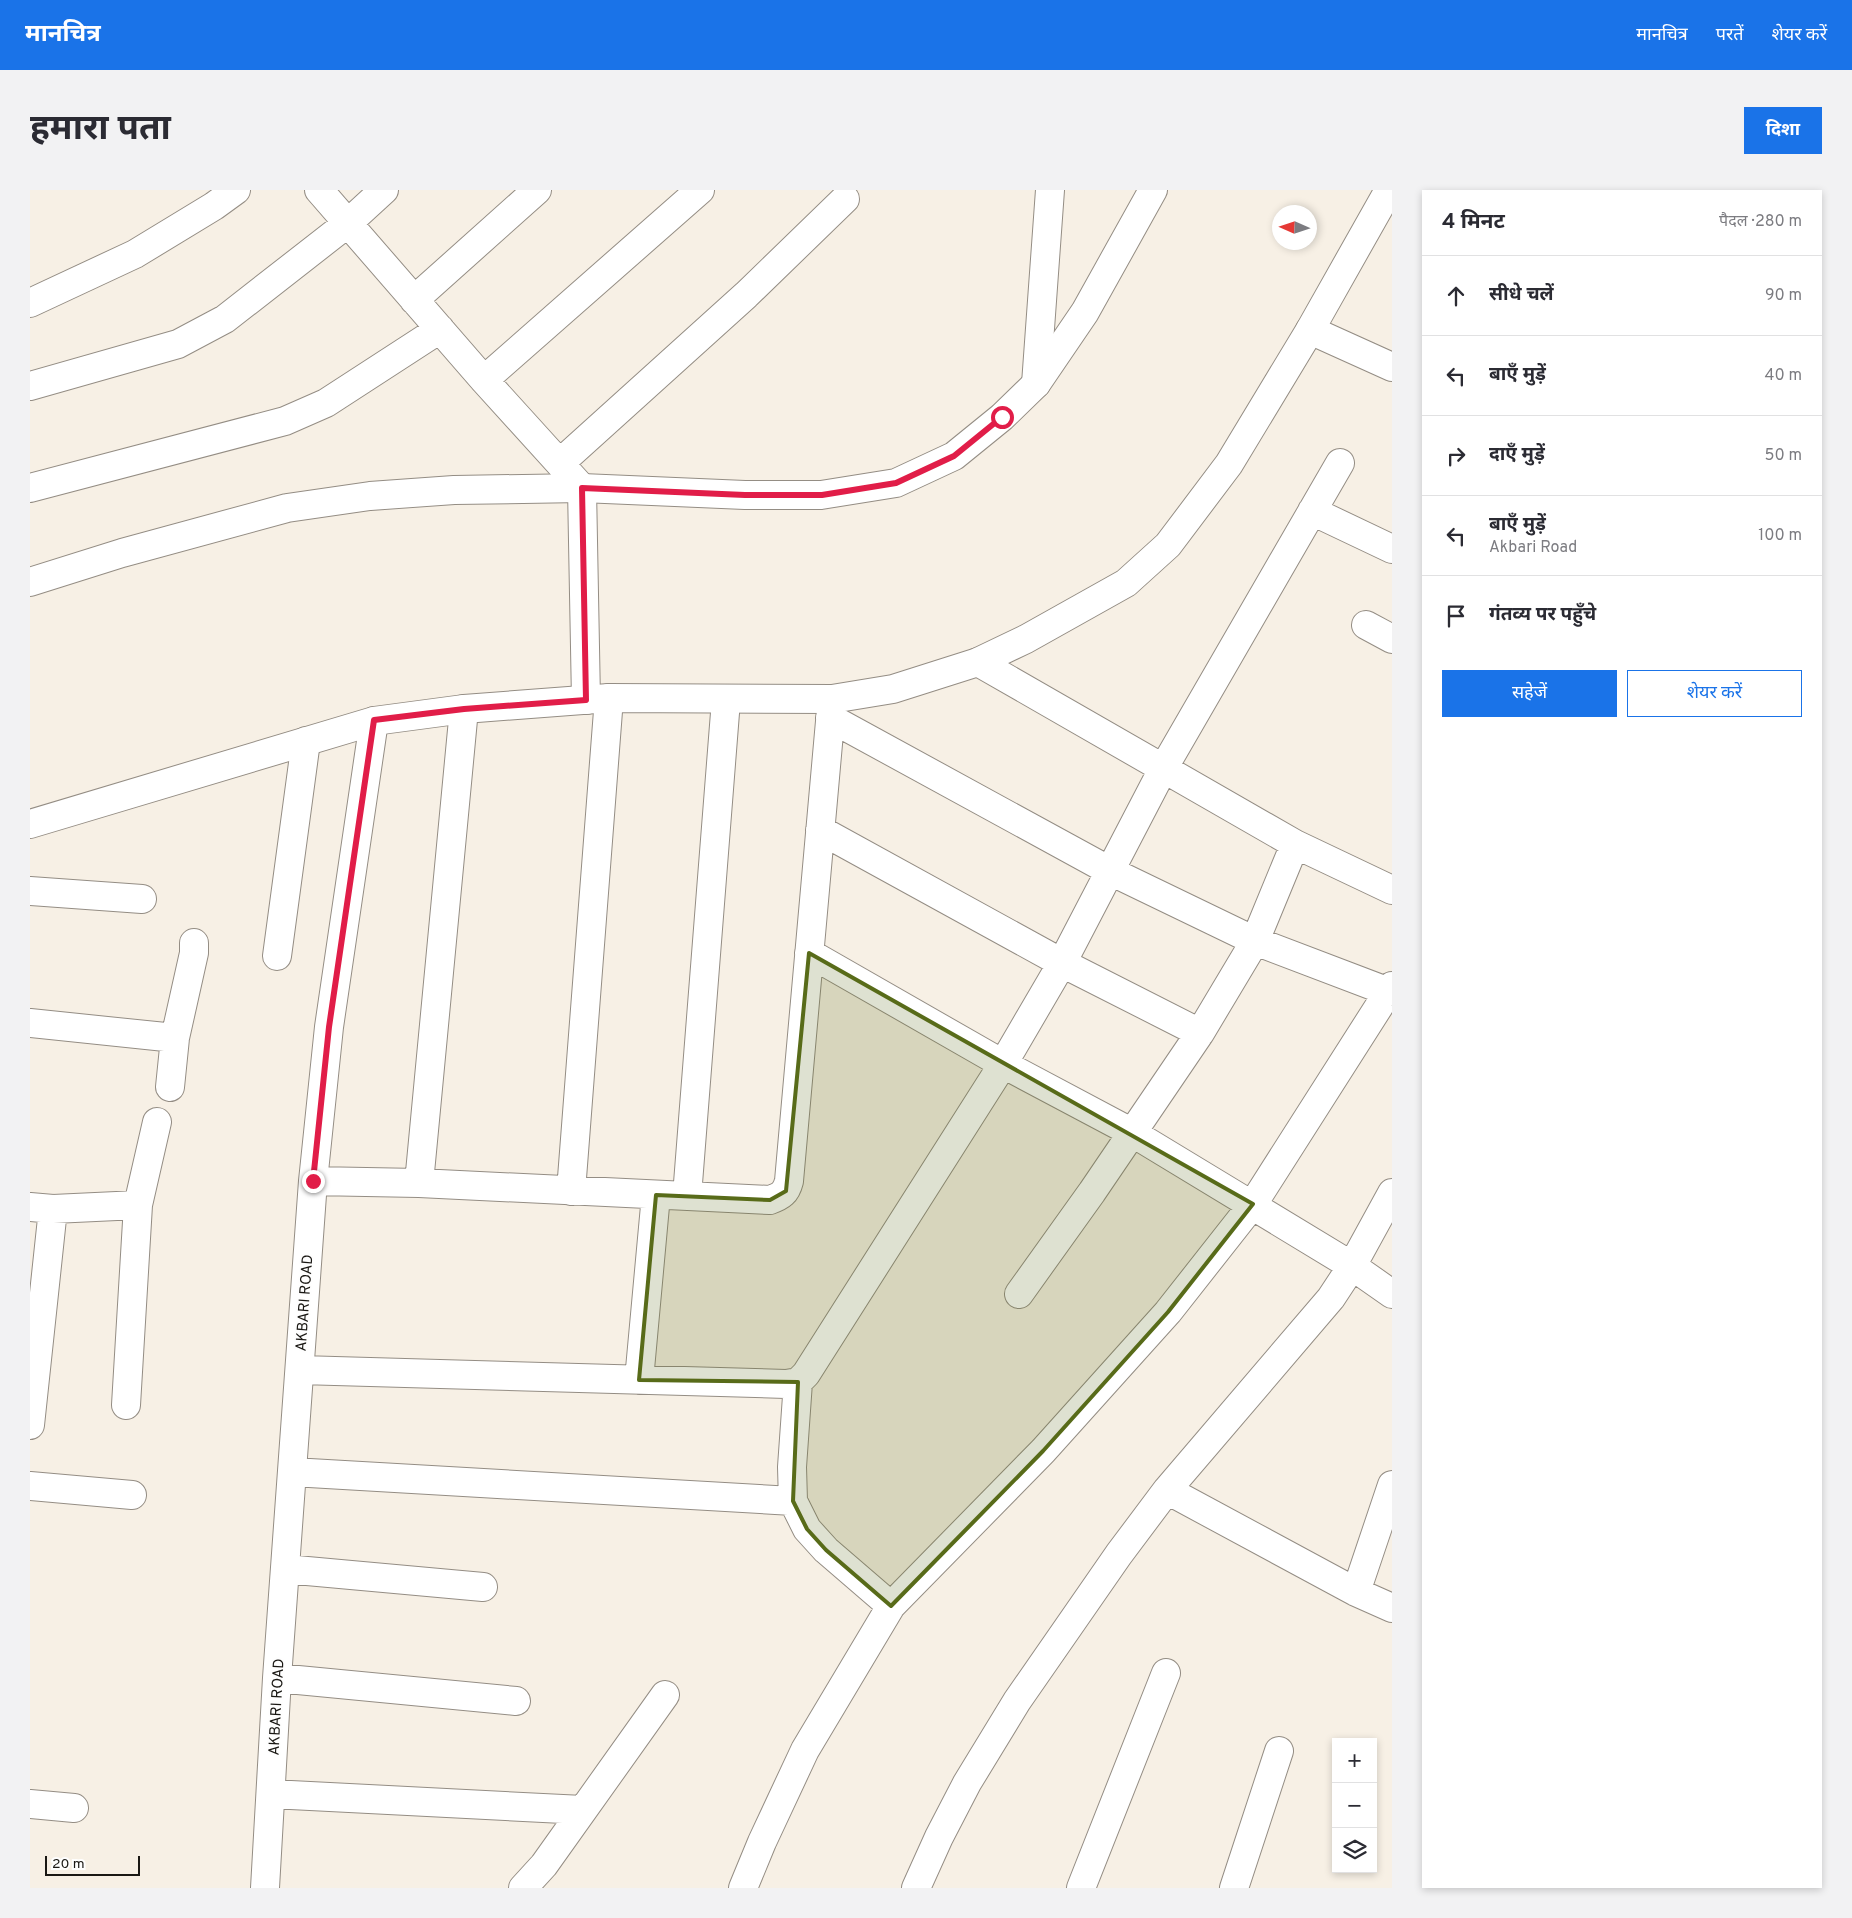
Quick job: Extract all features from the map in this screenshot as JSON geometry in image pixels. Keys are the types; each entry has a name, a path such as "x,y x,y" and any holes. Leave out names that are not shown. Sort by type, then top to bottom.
{"street":[{"path":"30,303 135,254 214,206 236,190"},
{"path":"319,190 484,380 582,488 585,653 597,699 571,1191"},
{"path":"30,386 178,344 225,319 348,223 384,190"},
{"path":"414,300 537,190"},
{"path":"484,380 700,190"},
{"path":"1036,384 1050,190"},
{"path":"30,582 122,553 287,508 370,496 454,490 582,488 745,495 822,495 896,483 954,456 1002,417 1036,384 1085,312 1153,190"},
{"path":"30,824 374,720 464,709 597,699 726,700 831,708 978,662 1026,639 1126,583 1168,544 1229,464 1310,330 1389,190"},
{"path":"560,463 746,295 845,198"},
{"path":"30,488 285,421 326,403 440,329"},
{"path":"1310,330 1392,367"},
{"path":"300,1370 786,1384 798,1382 806,1374 1003,1064 1062,963 1163,769 1340,463"},
{"path":"1312,511 1392,549"},
{"path":"1366,625 1392,639"},
{"path":"978,662 1295,844 1392,890"},
{"path":"687,1196 726,700"},
{"path":"313,1181 418,1183 770,1200 786,1191 789,1181 831,708"},
{"path":"743,1888 762,1842 805,1750 891,1606 1056,1436 1168,1312 1254,1204 1390,989 1255,941 1110,870 831,708"},
{"path":"418,1183 464,709"},
{"name":"AKBARI ROAD","path":"265,1888 284,1568 313,1181 329,1027 374,720"},
{"path":"277,956 306,741"},
{"path":"820,830 1062,963 1200,1033"},
{"path":"1019,1294 1092,1192 1200,1033 1255,941 1295,844"},
{"path":"30,891 142,899"},
{"path":"170,1086 175,1038 194,953 194,943"},
{"path":"809,953 1003,1064 1132,1132 1254,1204 1352,1266 1392,1294"},
{"path":"30,1023 175,1038"},
{"path":"126,1405 138,1206 157,1122"},
{"path":"916,1888 939,1837 967,1783 1017,1701 1119,1554 1167,1490 1331,1298 1352,1266 1392,1193"},
{"path":"639,1380 656,1195"},
{"path":"30,1425 41,1208 138,1206"},
{"path":"798,1382 792,1467 793,1501 807,1529 820,1543 891,1606"},
{"path":"292,1472 793,1501"},
{"path":"1356,1592 1392,1485"},
{"path":"30,1486 132,1495"},
{"path":"1167,1490 1356,1592 1392,1608"},
{"path":"284,1568 483,1587"},
{"path":"1081,1888 1166,1673"},
{"path":"277,1678 516,1701"},
{"path":"523,1888 544,1865 665,1695"},
{"path":"1234,1888 1279,1751"},
{"path":"271,1794 583,1810"},
{"path":"30,1804 74,1808"}],"highlighted area":[{"path":"809,953 1253,1204 1168,1312 1043,1451 891,1606 826,1550 807,1529 793,1501 798,1382 639,1380 656,1195 770,1200 786,1191"}],"route":[{"path":"313,1181 329,1027 374,720 464,709 586,700 582,488 745,495 822,495 896,483 954,456 1002,417"}]}
